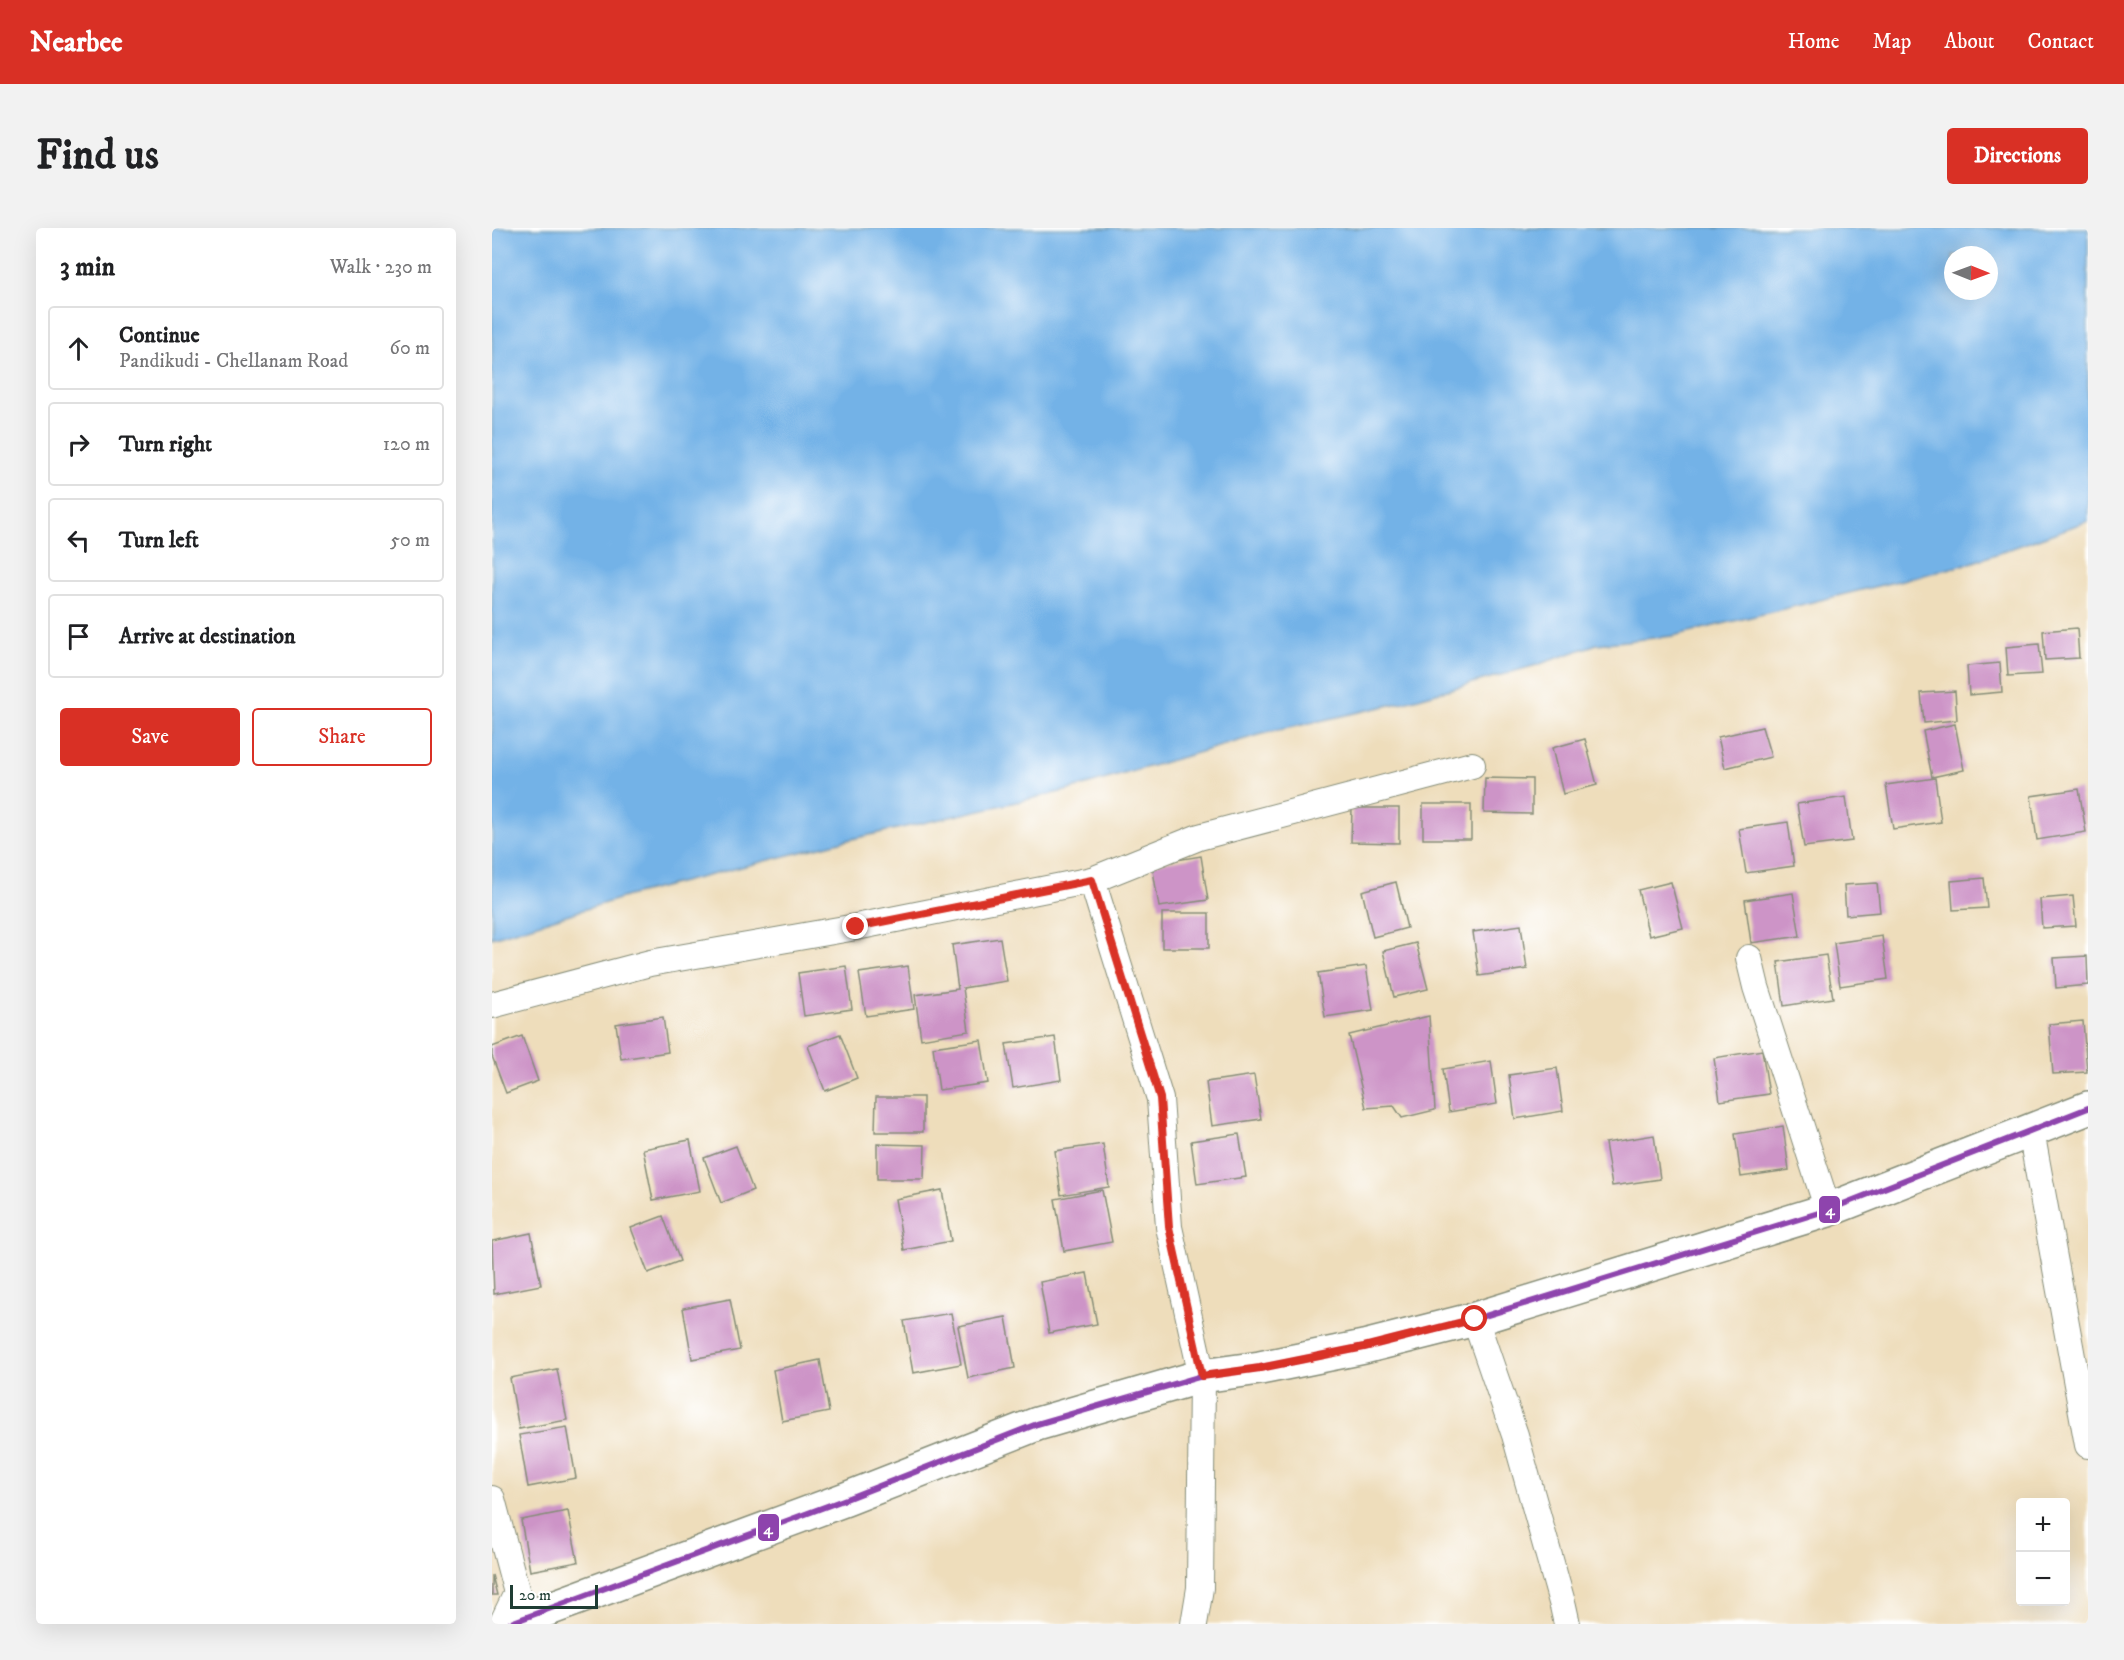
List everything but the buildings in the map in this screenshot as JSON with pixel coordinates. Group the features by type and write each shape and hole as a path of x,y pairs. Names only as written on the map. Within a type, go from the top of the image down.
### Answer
{"main road":[{"path":"508,1624 846,1499 1037,1424 1202,1376 1260,1368 1364,1347 1475,1319 1828,1210 2088,1108"}],"street":[{"path":"492,1005 650,963 856,927 1092,880 1199,837 1472,765"},
{"path":"1092,880 1160,1098 1169,1227 1202,1376 1200,1588 1194,1624"},
{"path":"1749,958 1756,987 1828,1210"},
{"path":"2031,1131 2088,1445"},
{"path":"1475,1319 1515,1435 1567,1624"},
{"path":"492,1499 517,1593 502,1624"}],"water":[{"path":"492,228 2088,228 2088,521 1968,564 1673,636 1597,644 1537,665 1404,702 1266,733 1065,791 852,839 628,896 492,938"}],"transit line":[{"name":"4","path":"508,1624 846,1499 1037,1424 1202,1376 1260,1368 1364,1347 1475,1319 1828,1210 2088,1108"}],"route":[{"path":"856,927 1092,880 1160,1098 1169,1227 1202,1376 1260,1368 1364,1347 1475,1319"}]}
